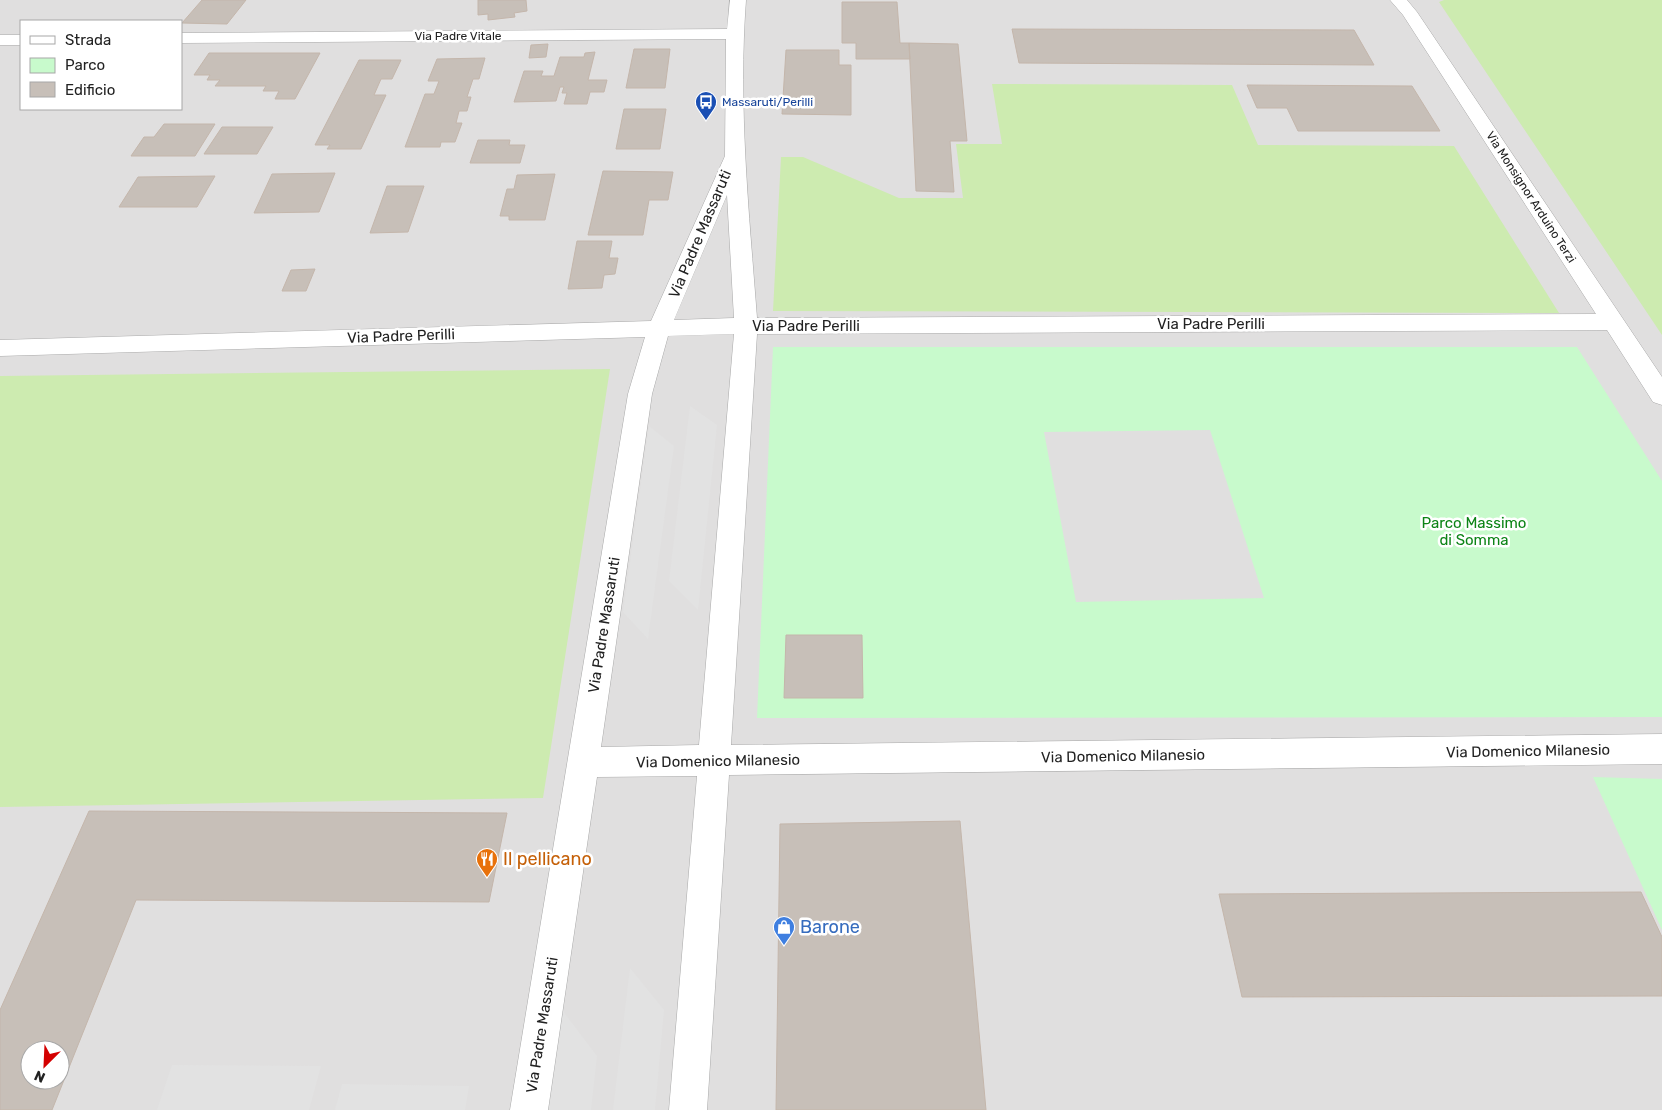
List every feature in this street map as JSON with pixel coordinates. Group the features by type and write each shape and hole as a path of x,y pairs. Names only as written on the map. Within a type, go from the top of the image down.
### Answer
{"street":[{"name":"Via Padre Massaruti","path":"688,1110 746,326 735,155 735,34 738,0"},
{"name":"Via Monsignor Arduino Terzi","path":"1398,0 1409,12 1662,396"},
{"name":"Via Padre Vitale","path":"182,38 735,34"},
{"path":"0,40 20,40"},
{"name":"Via Padre Massaruti","path":"529,1110 584,762 636,413 644,376 660,328 735,155"},
{"name":"Via Padre Perilli","path":"0,348 746,326 1613,322"},
{"name":"Via Domenico Milanesio","path":"584,762 1662,749"}],"shaded area":[{"path":"0,0 1662,0 1662,1110 0,1110"},
{"path":"690,406 717,425 698,610 669,581"},
{"path":"649,426 674,446 648,639 623,612"},
{"path":"630,968 664,1010 655,1110 613,1110"},
{"path":"562,1010 597,1056 591,1110 548,1110"},
{"path":"172,1065 321,1066 309,1110 157,1110"},
{"path":"342,1084 469,1086 465,1110 335,1110"}],"green space":[{"path":"1444,0 1662,0 1662,335 1439,2"},
{"path":"992,84 1232,85 1258,145 1454,146 1559,313 773,311 781,157 803,157 899,198 963,198 956,144 1002,144"},
{"name":"Parco Massimo di Somma","path":"773,347 1577,347 1662,481 1662,717 757,718","holes":["1210,430 1264,598 1076,602 1044,432","786,635 861,635 863,698 784,698"]},
{"path":"610,369 543,798 0,807 0,376"},
{"path":"1593,777 1662,779 1662,930"}],"building":[{"path":"202,0 246,0 227,24 182,23"},
{"path":"478,0 526,0 527,11 514,13 515,17 488,20 488,14 478,15"},
{"path":"842,2 897,2 900,43 909,43 910,59 856,59 856,43 842,43"},
{"path":"1012,29 1354,30 1374,65 1019,63"},
{"path":"909,43 958,44 967,141 950,141 954,192 916,191"},
{"path":"548,44 546,57 529,58 531,45"},
{"path":"634,49 670,49 665,88 626,88"},
{"path":"786,50 839,50 839,65 851,65 851,115 782,114"},
{"path":"595,52 588,80 607,80 604,92 590,92 587,104 564,104 567,93 562,93 564,87 560,87 556,101 514,102 524,71 543,71 541,76 554,76 560,57 584,57 585,53"},
{"path":"209,53 320,53 295,99 275,99 279,91 263,91 266,86 215,86 220,80 207,80 210,75 194,75"},
{"path":"485,58 479,79 473,79 467,97 471,97 467,111 459,111 456,123 462,123 455,142 441,142 440,147 405,147 425,94 434,94 439,81 428,81 437,59"},
{"path":"359,60 401,60 392,79 381,79 374,95 386,95 361,149 327,149 330,145 315,145"},
{"path":"1247,85 1412,86 1440,131 1298,131 1287,108 1257,108"},
{"path":"624,109 666,109 660,149 616,149"},
{"path":"164,124 215,124 195,156 131,156 144,137 154,137"},
{"path":"222,127 273,127 257,154 204,154"},
{"path":"478,140 510,140 509,145 525,145 520,163 470,163"},
{"path":"603,171 673,172 668,200 649,200 643,235 588,235"},
{"path":"335,173 319,212 254,213 272,174"},
{"path":"555,174 545,220 509,220 509,216 500,216 507,189 514,189 517,175"},
{"path":"215,176 197,207 119,207 138,177"},
{"path":"387,186 424,186 408,232 370,233"},
{"path":"577,241 612,241 609,258 618,258 615,274 604,275 602,288 568,289"},
{"path":"315,269 306,291 282,291 291,270"},
{"path":"786,635 862,635 863,698 784,698"},
{"path":"89,811 507,813 489,902 136,900 70,1065 70,1040 20,1040 20,1090 60,1090 52,1110 0,1110 0,1010"},
{"path":"960,821 986,1110 776,1110 780,824"},
{"path":"1641,892 1662,937 1662,996 1242,997 1219,894"}],"place":[{"name":"Massaruti/Perilli","path":"706,121"},
{"name":"Il pellicano","path":"487,878"},
{"name":"Barone","path":"784,946"}]}
